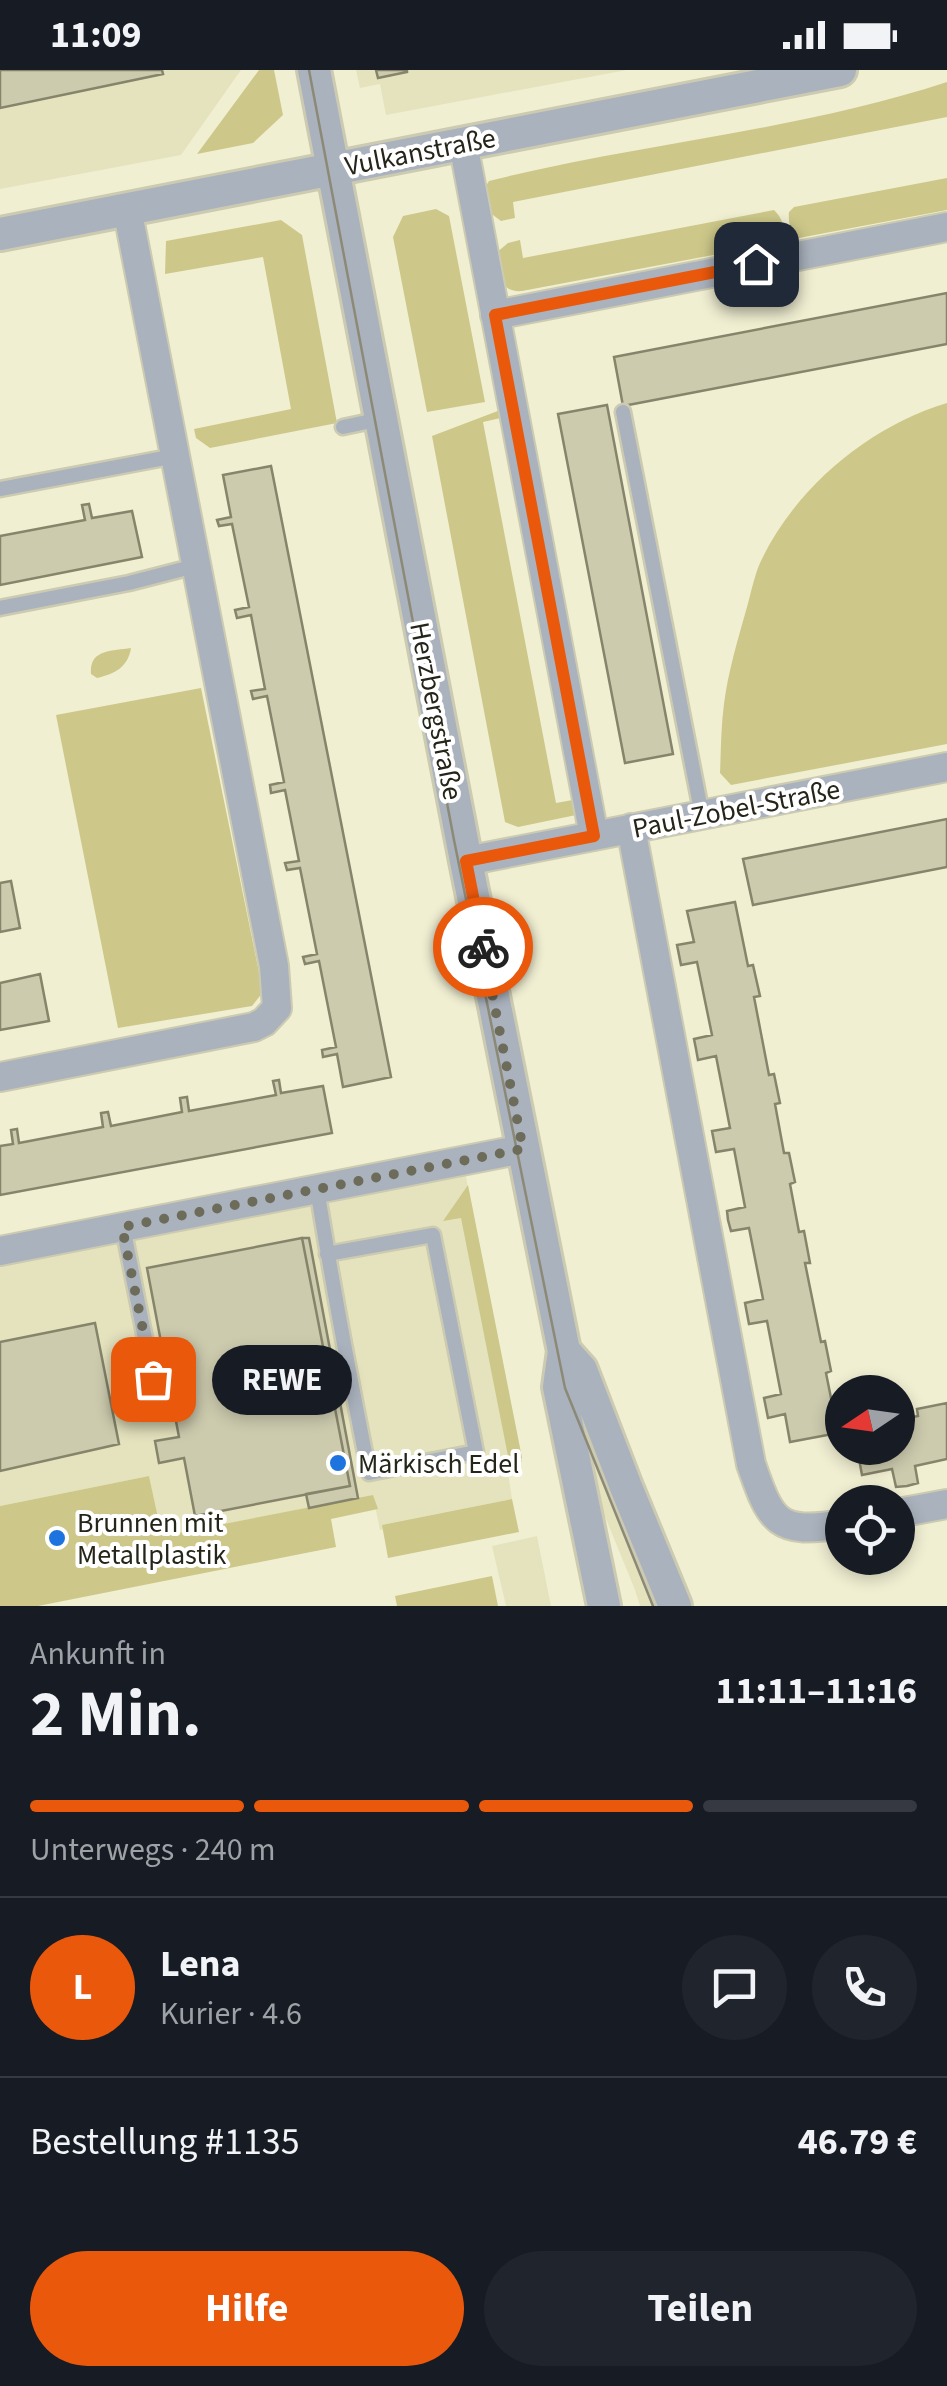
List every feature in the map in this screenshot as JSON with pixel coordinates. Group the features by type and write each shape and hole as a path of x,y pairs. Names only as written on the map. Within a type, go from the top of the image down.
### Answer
{"street":[{"name":"Herzbergstraße","path":"314,70 564,1352 559,1386 604,1606"},
{"name":"Vulkanstraße","path":"0,234 840,70"},
{"path":"463,142 594,836"},
{"path":"0,1077 254,1026 264,1022 277,1008 274,966 127,208"},
{"path":"495,315 947,227"},
{"name":"Paul-Zobel-Straße","path":"466,861 947,767"},
{"path":"631,828 750,1464 763,1500 775,1518 795,1528 825,1525"},
{"path":"0,1251 523,1149"},
{"name":"Herzbergstraße","path":"564,1352 581,1370 675,1606"},
{"path":"915,1511 947,1504"}],"lane":[{"path":"623,412 702,815"},
{"path":"343,427 381,419"},
{"path":"0,489 175,456"},
{"path":"0,608 196,566"},
{"path":"317,1188 327,1254 369,1472 476,1452 433,1234 327,1254"},
{"path":"122,1227 153,1379"}],"shaded area":[{"path":"0,70 241,70 181,155 0,189"},
{"path":"259,70 274,70 283,115 253,143 197,154"},
{"path":"356,70 627,70 386,115 380,84 360,88"},
{"path":"947,82 947,117 513,202 515,218 501,221 485,209 484,189 489,181 834,113"},
{"path":"947,178 947,210 799,238 790,227 789,212 794,207"},
{"path":"436,209 449,216 485,402 427,412 393,237 403,216"},
{"path":"774,210 783,226 783,236 777,243 522,291 504,285 499,273 496,253 508,243 520,240 523,258"},
{"path":"281,220 302,235 337,423 210,448 196,438 194,429 291,409 263,257 165,274 166,241"},
{"path":"947,403 947,744 731,785 720,773 726,692 756,574 775,536 793,510 837,464 890,427"},
{"path":"503,409 505,417 483,422 556,803 578,799 581,814 518,827 505,822 432,436"},
{"path":"131,648 124,665 115,672 97,678 91,674 98,656"},
{"path":"201,688 263,992 252,1006 118,1028 56,715"},
{"path":"465,1172 522,1458 522,1462 507,1466 512,1499 380,1530 373,1496 162,1536 149,1476 0,1506 0,1263"},
{"path":"468,1185 522,1458 509,1461 461,1218 443,1221"},
{"path":"579,1385 664,1606 640,1606 586,1470"},
{"path":"149,1476 162,1536 373,1495 378,1509 331,1519 336,1547 38,1606 0,1606 0,1506"},
{"path":"512,1499 519,1532 388,1558 382,1525"},
{"path":"537,1536 551,1606 506,1606 492,1546"},
{"path":"492,1576 498,1606 397,1606 395,1596"}],"building":[{"path":"0,70 162,70 163,74 0,108"},
{"path":"376,70 407,70 407,72 378,78"},
{"path":"947,293 947,344 623,406 614,357"},
{"path":"607,405 673,754 625,763 558,414"},
{"path":"271,466 391,1077 343,1087 337,1054 323,1057 322,1050 336,1047 319,961 305,964 303,957 317,954 300,868 287,870 285,863 299,861 285,790 271,793 270,785 284,782 267,696 253,699 251,691 265,689 251,615 237,618 235,610 249,607 232,524 219,526 217,520 231,517 223,475"},
{"path":"89,504 92,518 132,511 142,557 0,585 0,536 85,520 82,505"},
{"path":"947,819 947,867 753,905 743,859"},
{"path":"11,881 20,928 0,932 0,883"},
{"path":"735,902 748,966 753,965 760,996 754,997 769,1075 774,1074 780,1103 775,1104 784,1153 789,1153 795,1182 790,1184 799,1232 804,1231 810,1263 805,1263 831,1371 825,1375 825,1435 790,1442 785,1414 768,1418 764,1398 781,1394 767,1321 749,1324 745,1303 763,1299 749,1228 731,1231 728,1220 727,1211 745,1207 734,1149 716,1152 712,1131 730,1128 716,1056 698,1060 694,1039 712,1035 697,962 681,965 677,945 694,942 687,911"},
{"path":"40,974 49,1021 0,1030 0,983"},
{"path":"279,1080 281,1093 323,1086 332,1133 0,1195 0,1146 13,1144 11,1130 17,1129 19,1143 103,1127 101,1113 108,1112 111,1126 182,1112 180,1098 187,1097 189,1111 276,1095 273,1081"},
{"path":"302,1238 350,1486 195,1516 184,1458 159,1463 155,1441 179,1437 147,1268"},
{"path":"302,1238 309,1238 358,1498 309,1508 306,1494 350,1486"},
{"path":"95,1323 119,1444 0,1471 0,1342"},
{"path":"947,1403 947,1459 915,1466 918,1483 911,1485 896,1485 892,1469 862,1475 860,1465 915,1465 917,1409"}],"tram line":[{"path":"309,70 454,840 565,1388 653,1606"}],"way so far":[{"path":"153,1379 122,1227 523,1149 483,947"}],"place":[{"name":"REWE","path":"153,1379"},
{"name":"Märkisch Edel","path":"338,1463"},
{"name":"Brunnen mit Metallplastik","path":"57,1538"}],"route":[{"path":"483,947 466,861 594,836 495,315 756,264"}]}
